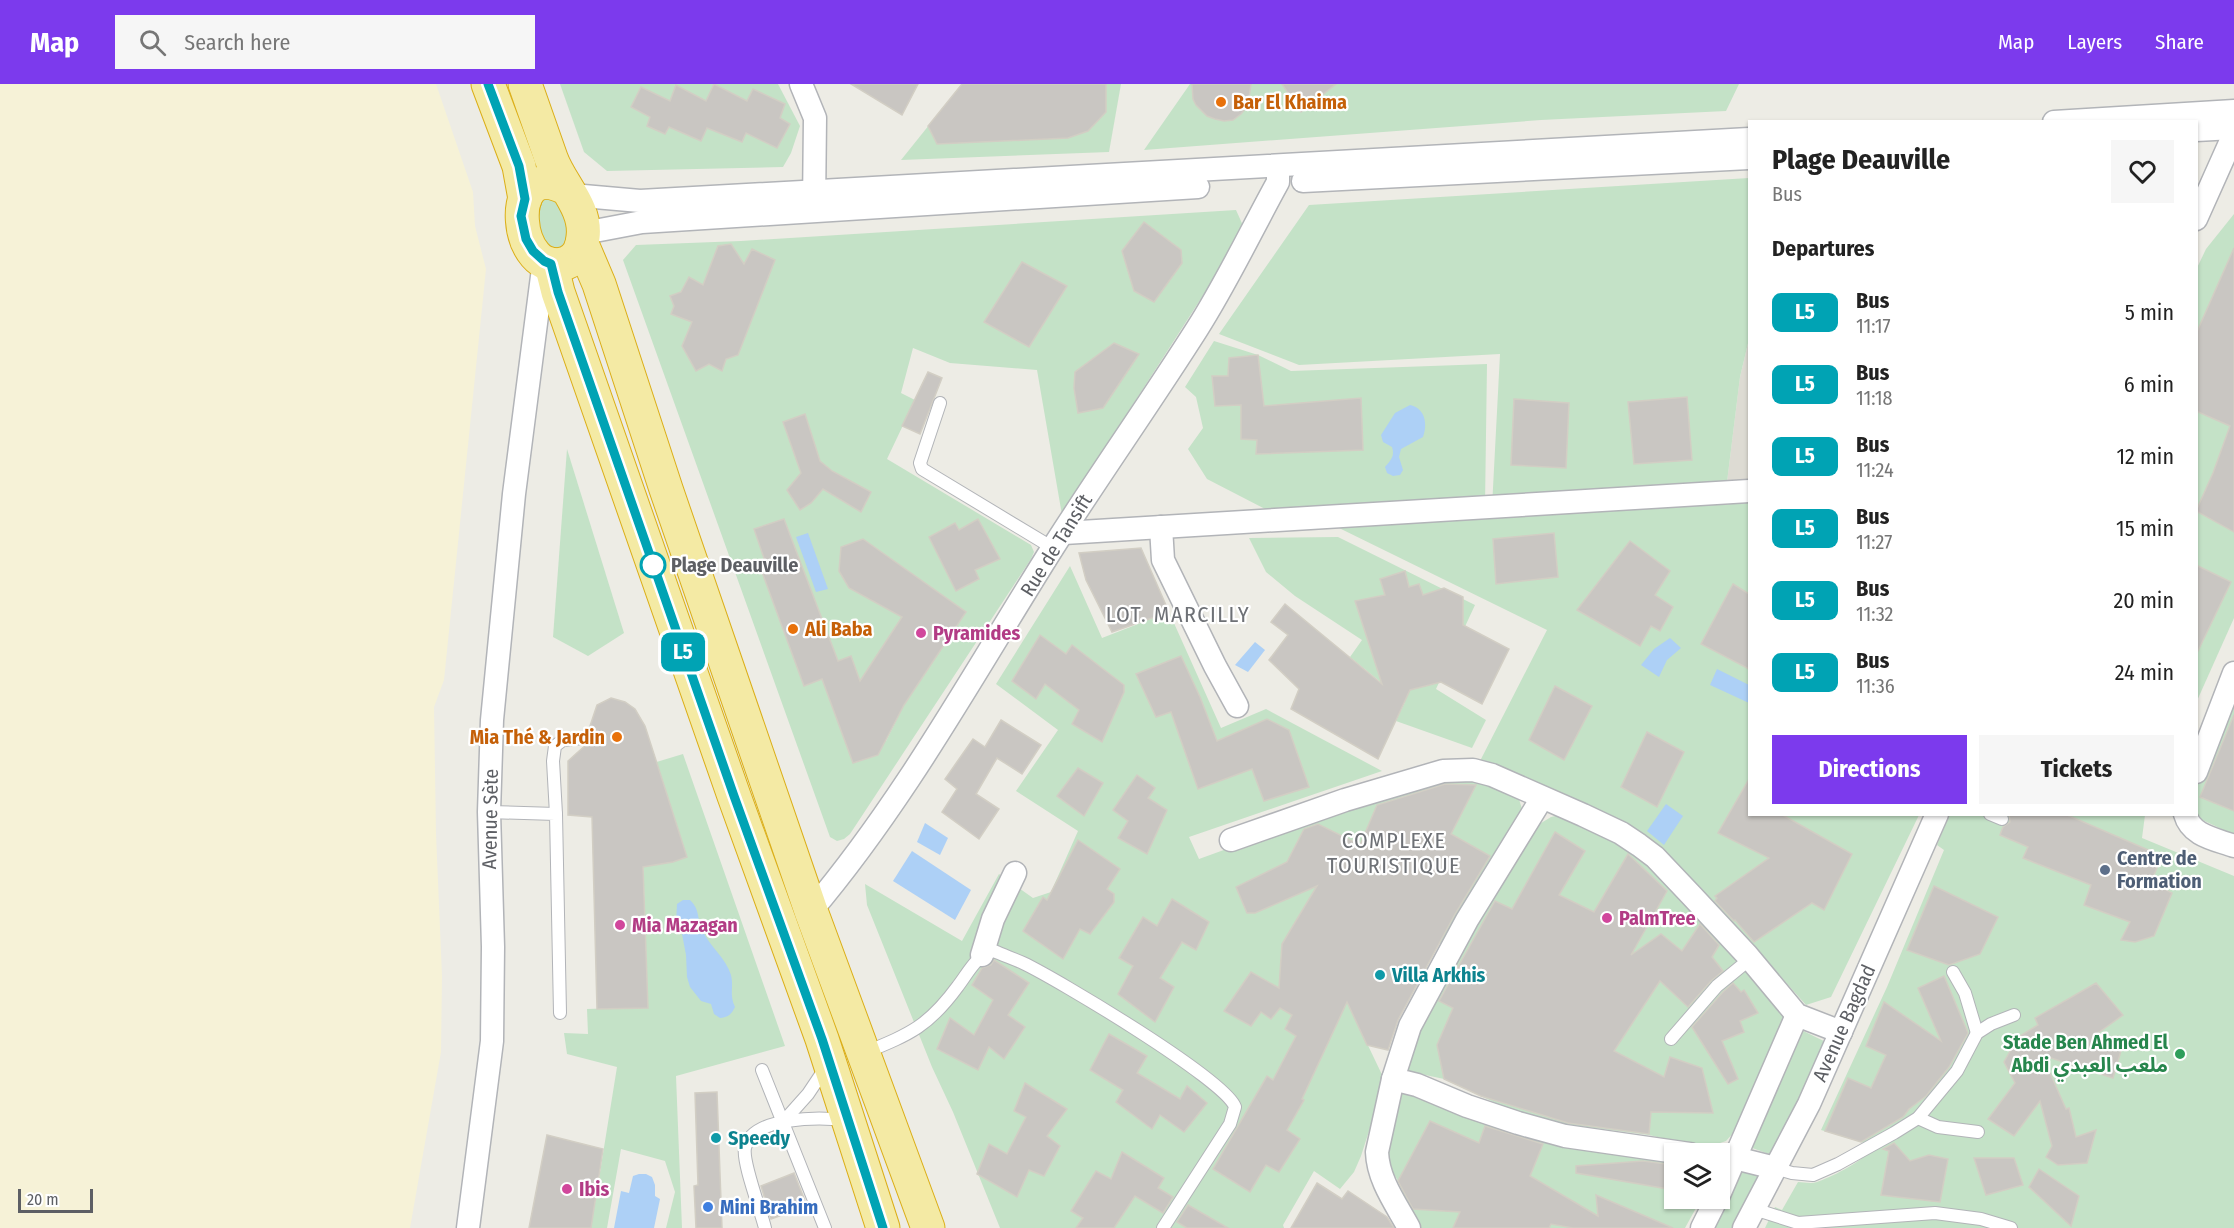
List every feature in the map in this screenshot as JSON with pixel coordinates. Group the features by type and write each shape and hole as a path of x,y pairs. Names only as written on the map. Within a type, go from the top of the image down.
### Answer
{"highway":[{"path":"488,84 519,166 525,199"},
{"path":"525,84 551,159 581,219 583,238 666,489 811,911 928,1228"},
{"path":"568,192 551,182 540,182 530,190 521,216 524,233 533,251 548,263 674,627 829,1062 883,1228"},
{"path":"548,263 564,264 571,261 583,238"}],"street":[{"path":"801,84 815,118 814,201"},
{"path":"2087,120 2234,111"},
{"path":"2198,130 2234,128"},
{"path":"2198,215 2234,134"},
{"path":"568,192 640,201 814,201 1278,174 1748,139"},
{"path":"1278,174 1748,158"},
{"name":"Rue de Tansift","path":"811,911 854,858 927,751 971,684 1058,540 1198,327 1278,174"},
{"path":"583,238 642,222 814,201"},
{"name":"Avenue Sète","path":"468,1228 492,1041 493,947 489,812 492,720 514,494 539,303 548,263"},
{"path":"1058,540 1161,527 1748,492"},
{"path":"1161,527 1163,560 1237,706"},
{"path":"2198,767 2234,673"},
{"path":"1231,840 1335,803 1443,771 1473,770 1492,775 1621,833 1640,845 1662,865 1750,959 1797,1015 1840,1032"},
{"path":"1409,1228 1377,1164 1377,1152 1393,1079 1410,1026 1467,920 1542,798"},
{"name":"Avenue Bagdad","path":"1749,1219 1809,1104 1935,816"},
{"path":"2186,816 2191,827 2199,833 2234,846"},
{"path":"982,955 993,919 1015,873"},
{"path":"1730,1152 1797,1015"},
{"path":"1393,1079 1417,1085 1467,1106 1518,1123 1566,1136 1664,1150"},
{"path":"1730,1159 1775,1168"},
{"path":"1702,1228 1712,1209"}],"lane":[{"path":"940,402 920,464 922,469 1058,540"},
{"path":"560,1013 555,746 563,740 582,738"},
{"path":"489,812 556,814"},
{"path":"864,1053 907,1035 930,1019 945,1004 982,955 994,951 1024,963 1110,1013 1211,1082 1233,1102 1235,1113 1230,1124 1163,1228"},
{"path":"1671,1039 1717,986 1750,959"},
{"path":"1953,972 1965,993 1977,1034"},
{"path":"1775,1168 1792,1173 1813,1175 1838,1164 1918,1118 1957,1071 1977,1034 1991,1024 2014,1015"},
{"path":"783,1122 808,1094 829,1062"},
{"path":"762,1070 825,1228"},
{"path":"765,1228 746,1162 745,1148 752,1135 783,1122 815,1118 848,1120"},
{"path":"1918,1118 1938,1127 1978,1132"},
{"path":"1749,1219 1798,1223 1935,1213 1981,1219 2011,1228"}],"shaded area":[{"path":"1748,343 1748,482 1727,482 1740,377"}],"green space":[{"path":"560,84 778,84 800,126 791,153 783,167 607,171 584,152"},
{"path":"962,84 1121,84 1109,152 901,160"},
{"path":"1190,84 1739,84 1726,111 1541,120 1144,150"},
{"path":"1748,178 1748,343 1740,377 1727,482 1492,507 1500,354 1299,365 1219,334 1309,205"},
{"path":"556,192 575,240 550,255 532,207"},
{"path":"1236,210 1245,230 1062,515 1037,370 950,363 913,348 901,393 915,400 887,459 1031,545 1034,552 850,834 837,841 830,837 623,260 636,245 741,241","holes":["822,679 866,702 904,705 886,741 875,743 878,755 854,763"]},
{"path":"2234,214 2234,618 2198,699 2198,266 2206,249"},
{"path":"1214,341 1258,355 1291,371 1487,364 1485,505 1269,511 1207,479 1188,449 1203,428 1196,397 1185,387"},
{"path":"567,449 624,633 588,656 553,637"},
{"path":"1748,503 1748,816 1919,816 1831,997 1806,1005 1701,888 1635,829 1480,761 1547,630 1337,527"},
{"path":"1338,537 1475,605 1436,689 1486,720 1472,748 1396,721 1405,702 1350,657 1362,640 1295,596 1266,572 1249,538"},
{"path":"1070,566 1102,638 1169,612 1221,728 1266,709 1382,771 1189,837 1199,859 1309,819 1389,795 1465,777 1517,793 1523,812 1442,944 1328,882 1315,890 1282,944 1331,968 1385,1081 1354,1172 1340,1189 1314,1171 1283,1225 1284,1228 1000,1228 867,905 865,884 962,941 999,874 1033,898 1051,892 1078,831 1016,791 1058,730 996,684"},
{"path":"2234,698 2234,835 2194,816 2198,816 2198,781"},
{"path":"683,754 785,1046 676,1076 682,1228 666,1228 675,1192 665,1161 621,1149 607,1228 591,1228 617,1067 567,1054 564,1033 588,1034 587,1009 648,1007 640,767"},
{"path":"1560,815 1634,851 1788,1014 1735,1131 1726,1141 1683,1143 1649,1135 1556,1123 1515,1112 1444,1079 1407,1071 1404,1058 1528,831 1551,817"},
{"path":"1949,816 2145,816 2142,838 2234,876 2234,1228 1765,1228 1775,1207 1782,1210 1798,1182 1812,1183 1822,1180 1852,1165 1868,1152 1864,1143 1821,1130 1887,987 1944,850 1937,845"},
{"path":"1795,1027 1830,1044 1777,1157 1744,1145"},
{"path":"1406,1092 1664,1157 1664,1209 1695,1209 1685,1228 1418,1228 1398,1181 1388,1164 1386,1142 1398,1094"},
{"path":"1744,1169 1764,1175 1737,1228 1714,1228 1724,1209 1730,1209 1730,1197"}],"sand":[{"path":"0,84 436,84 473,192 475,226 486,269 444,680 434,707 442,976 441,1052 410,1228 0,1228"}],"water":[{"path":"1410,405 1419,409 1424,417 1423,437 1401,449 1399,457 1403,470 1400,475 1393,476 1387,473 1385,467 1391,460 1393,450 1383,442 1381,435 1395,413"},
{"path":"808,533 828,589 816,592 796,537"},
{"path":"1670,638 1681,648 1667,660 1659,677 1641,665 1654,649"},
{"path":"1255,642 1265,650 1248,672 1235,665"},
{"path":"1717,669 1748,684 1748,703 1710,685"},
{"path":"1666,804 1683,816 1664,845 1647,831"},
{"path":"925,823 948,838 940,855 917,842"},
{"path":"912,851 971,890 955,920 893,881"},
{"path":"683,900 690,900 693,903 702,930 729,969 735,1007 731,1014 725,1017 720,1018 714,1014 711,1004 701,1001 690,987 682,934 676,923 677,904"},
{"path":"639,1174 652,1177 655,1196 660,1199 654,1228 614,1228 621,1191 629,1193 633,1176"}],"building":[{"path":"714,84 747,101 753,89 785,104 780,118 790,124 777,148 746,133 742,142 707,128 701,141 669,127 665,134 647,126 650,117 631,107 641,87 670,101 676,85 706,101"},
{"path":"851,84 918,84 902,115"},
{"path":"962,84 1106,84 1106,112 1088,131 1068,138 937,144 928,126"},
{"name":"Bar El Khaima","path":"1192,84 1251,84 1248,105 1233,120 1224,121 1207,116 1193,99"},
{"path":"1282,84 1336,84 1301,112"},
{"path":"1144,222 1181,250 1182,263 1154,302 1134,291 1122,251"},
{"path":"731,244 744,264 752,249 775,260 738,355 726,359 722,371 709,364 696,371 682,346 692,322 671,314 674,306 670,296 681,292 689,277 703,285 718,246"},
{"path":"2234,248 2234,532 2198,512 2198,507 2230,426 2198,412 2198,329"},
{"path":"1022,262 1067,286 1029,347 984,322"},
{"path":"1114,343 1139,354 1103,408 1078,413 1074,388 1075,372"},
{"path":"1258,355 1264,406 1361,398 1363,450 1256,454 1257,440 1241,439 1241,405 1215,406 1212,376 1228,376 1229,358"},
{"path":"928,372 942,378 920,434 902,426"},
{"path":"1687,397 1692,460 1634,464 1628,402"},
{"path":"1514,399 1569,403 1566,468 1511,465"},
{"path":"805,414 820,461 832,471 871,492 861,512 823,489 811,503 800,510 787,490 801,473 783,422"},
{"path":"784,519 838,661 851,656 860,681 902,617 849,588 839,571 841,547 863,539 966,612 904,705 878,755 853,763 822,679 804,686 762,572 768,570 754,529"},
{"path":"978,519 1000,559 975,570 979,579 956,591 929,537 955,523 959,530"},
{"path":"1554,533 1558,577 1496,584 1493,539"},
{"path":"1630,541 1670,571 1655,595 1673,607 1660,631 1651,626 1640,646 1577,610"},
{"path":"1141,548 1169,612 1112,632 1086,580 1079,553"},
{"path":"2198,566 2231,582 2198,651"},
{"path":"1405,571 1409,587 1419,584 1423,595 1444,588 1463,597 1463,625 1509,649 1482,704 1441,682 1410,690 1378,759 1291,709 1299,689 1269,660 1288,635 1271,622 1285,604 1382,684 1355,601 1385,595 1380,579"},
{"path":"1733,584 1748,593 1748,668 1701,644"},
{"path":"1040,635 1066,654 1072,645 1124,685 1124,692 1102,742 1072,724 1079,710 1045,684 1036,699 1012,681"},
{"path":"1181,656 1217,741 1267,719 1289,730 1309,787 1264,801 1252,769 1198,789 1171,712 1156,717 1136,674"},
{"path":"1555,686 1592,706 1564,760 1529,740"},
{"name":"Mia Mazagan","path":"611,698 625,702 635,709 645,726 687,857 643,867 648,1008 597,1009 592,817 568,815 568,761 589,742 588,732 597,705"},
{"path":"2234,715 2234,811 2200,797"},
{"path":"1001,720 1041,745 1022,774 997,758 976,794 999,809 979,839 942,812 957,789 945,779 973,739 985,747"},
{"path":"1647,732 1684,752 1657,807 1621,787"},
{"path":"1078,768 1103,783 1084,816 1057,796"},
{"path":"1137,775 1155,788 1148,798 1167,810 1147,854 1118,838 1128,821 1113,810"},
{"path":"1748,781 1748,816 1785,816 1852,854 1824,910 1812,903 1754,942 1715,901 1717,898 1715,896 1769,858 1718,833"},
{"path":"1445,784 1476,785 1451,834 1490,856 1455,914 1398,1020 1388,1050 1367,1045 1347,1002 1302,1099 1304,1100 1287,1130 1300,1139 1279,1172 1266,1165 1250,1192 1213,1169 1267,1076 1273,1080 1296,1036 1285,1029 1292,1015 1280,1008 1271,1019 1261,1012 1251,1026 1224,1011 1251,972 1279,988 1282,944 1317,886 1255,913 1247,913 1236,887 1287,862 1304,829 1318,824 1360,845 1377,805"},
{"name":"Centre de Formation","path":"2009,816 2070,816 2162,856 2151,882 2172,893 2154,936 2135,942 2121,940 2130,922 2084,905 2091,885 2023,858 2028,847 2000,835 2003,827 2010,822"},
{"path":"1555,832 1585,851 1559,895 1594,912 1628,854 1667,891 1631,955 1661,934 1682,951 1700,924 1719,945 1712,957 1723,971 1688,1007 1660,981 1614,1051 1664,1077 1670,1057 1702,1068 1713,1113 1651,1112 1649,1134 1568,1123 1481,1096 1444,1079 1437,1045 1453,1008 1439,1001 1495,901 1512,909"},
{"path":"1078,840 1120,869 1107,889 1114,894 1114,902 1090,934 1080,929 1063,959 1023,931 1043,897 1047,900"},
{"path":"1934,886 1998,917 1980,954 1949,965 1907,950"},
{"path":"1172,899 1209,922 1196,950 1182,942 1160,978 1174,987 1155,1022 1118,994 1133,966 1119,958 1143,917 1157,926"},
{"path":"994,960 1029,983 1008,1015 1025,1027 1004,1059 989,1047 978,1070 937,1049 950,1018 974,1035 993,1000 972,985 982,968 991,965"},
{"path":"1944,976 1968,1033 1949,1067 1926,1096 1909,1109 1903,1117 1861,1142 1825,1131 1848,1078 1871,1088 1886,1055 1866,1046 1884,1002 1941,1041 1918,988"},
{"path":"1733,983 1741,992 1744,990 1758,1013 1740,1021 1744,1032 1722,1041 1738,1079 1728,1084 1692,1027"},
{"path":"2096,983 2123,1015 2094,1036 2123,1044 2113,1078 2042,1055 2066,1109 2069,1108 2076,1137 2096,1130 2087,1163 2058,1165 2046,1157 2052,1146 2040,1101 2014,1136 1988,1119 2015,1083 2004,1062 2013,1046 2007,1044 2038,1025 2035,1018"},
{"path":"1109,1034 1147,1056 1137,1073 1180,1099 1187,1086 1207,1103 1184,1132 1160,1115 1152,1129 1116,1102 1123,1090 1090,1070"},
{"path":"1025,1083 1067,1109 1047,1136 1060,1146 1044,1176 1029,1170 1017,1197 977,1174 989,1144 1007,1154 1026,1117 1014,1111"},
{"path":"717,1092 722,1228 696,1228 694,1186 698,1185 695,1093"},
{"path":"1430,1121 1479,1143 1485,1126 1543,1144 1530,1176 1598,1216 1596,1195 1673,1228 1573,1228 1551,1224 1549,1228 1453,1228 1460,1212 1413,1209 1398,1181"},
{"name":"Ibis","path":"547,1135 603,1149 591,1228 529,1228"},
{"path":"1894,1143 1910,1161 1929,1155 1948,1159 1940,1202 1881,1195 1889,1151 1883,1149"},
{"path":"1122,1152 1164,1178 1158,1188 1173,1197 1163,1213 1135,1196 1114,1228 1076,1228 1083,1218 1071,1211 1096,1171 1111,1179"},
{"path":"1974,1158 2014,1158 2023,1185 1986,1195"},
{"path":"1643,1161 1664,1164 1664,1188 1576,1173 1576,1166"},
{"path":"2039,1169 2079,1196 2071,1226 2029,1187"},
{"path":"794,1173 807,1206 771,1219 761,1186"},
{"path":"1317,1183 1342,1199 1348,1191 1387,1217 1394,1228 1291,1228"},
{"path":"1188,1205 1228,1228 1187,1228 1177,1222"}],"bus line":[{"name":"L5","path":"488,84 519,166 525,199 522,206 522,227 526,239 533,251 551,264 558,292 674,627 822,1039 883,1228"}],"place":[{"name":"Bar El Khaima","path":"1221,102"},
{"name":"Plage Deauville","path":"653,565"},
{"name":"Ali Baba","path":"793,629"},
{"name":"Pyramides","path":"921,633"},
{"name":"Mia Thé & Jardin","path":"617,737"},
{"name":"Centre de Formation","path":"2105,870"},
{"name":"PalmTree","path":"1607,918"},
{"name":"Mia Mazagan","path":"620,925"},
{"name":"Villa Arkhis","path":"1380,975"},
{"name":"Stade Ben Ahmed El Abdi ملعب العبدي","path":"2180,1054"},
{"name":"Speedy","path":"716,1138"},
{"name":"Ibis","path":"567,1189"},
{"name":"Mini Brahim","path":"708,1207"}],"district":[{"name":"LOT. MARCILLY","path":"1178,614"},
{"name":"COMPLEXE TOURISTIQUE","path":"1394,852"}]}
